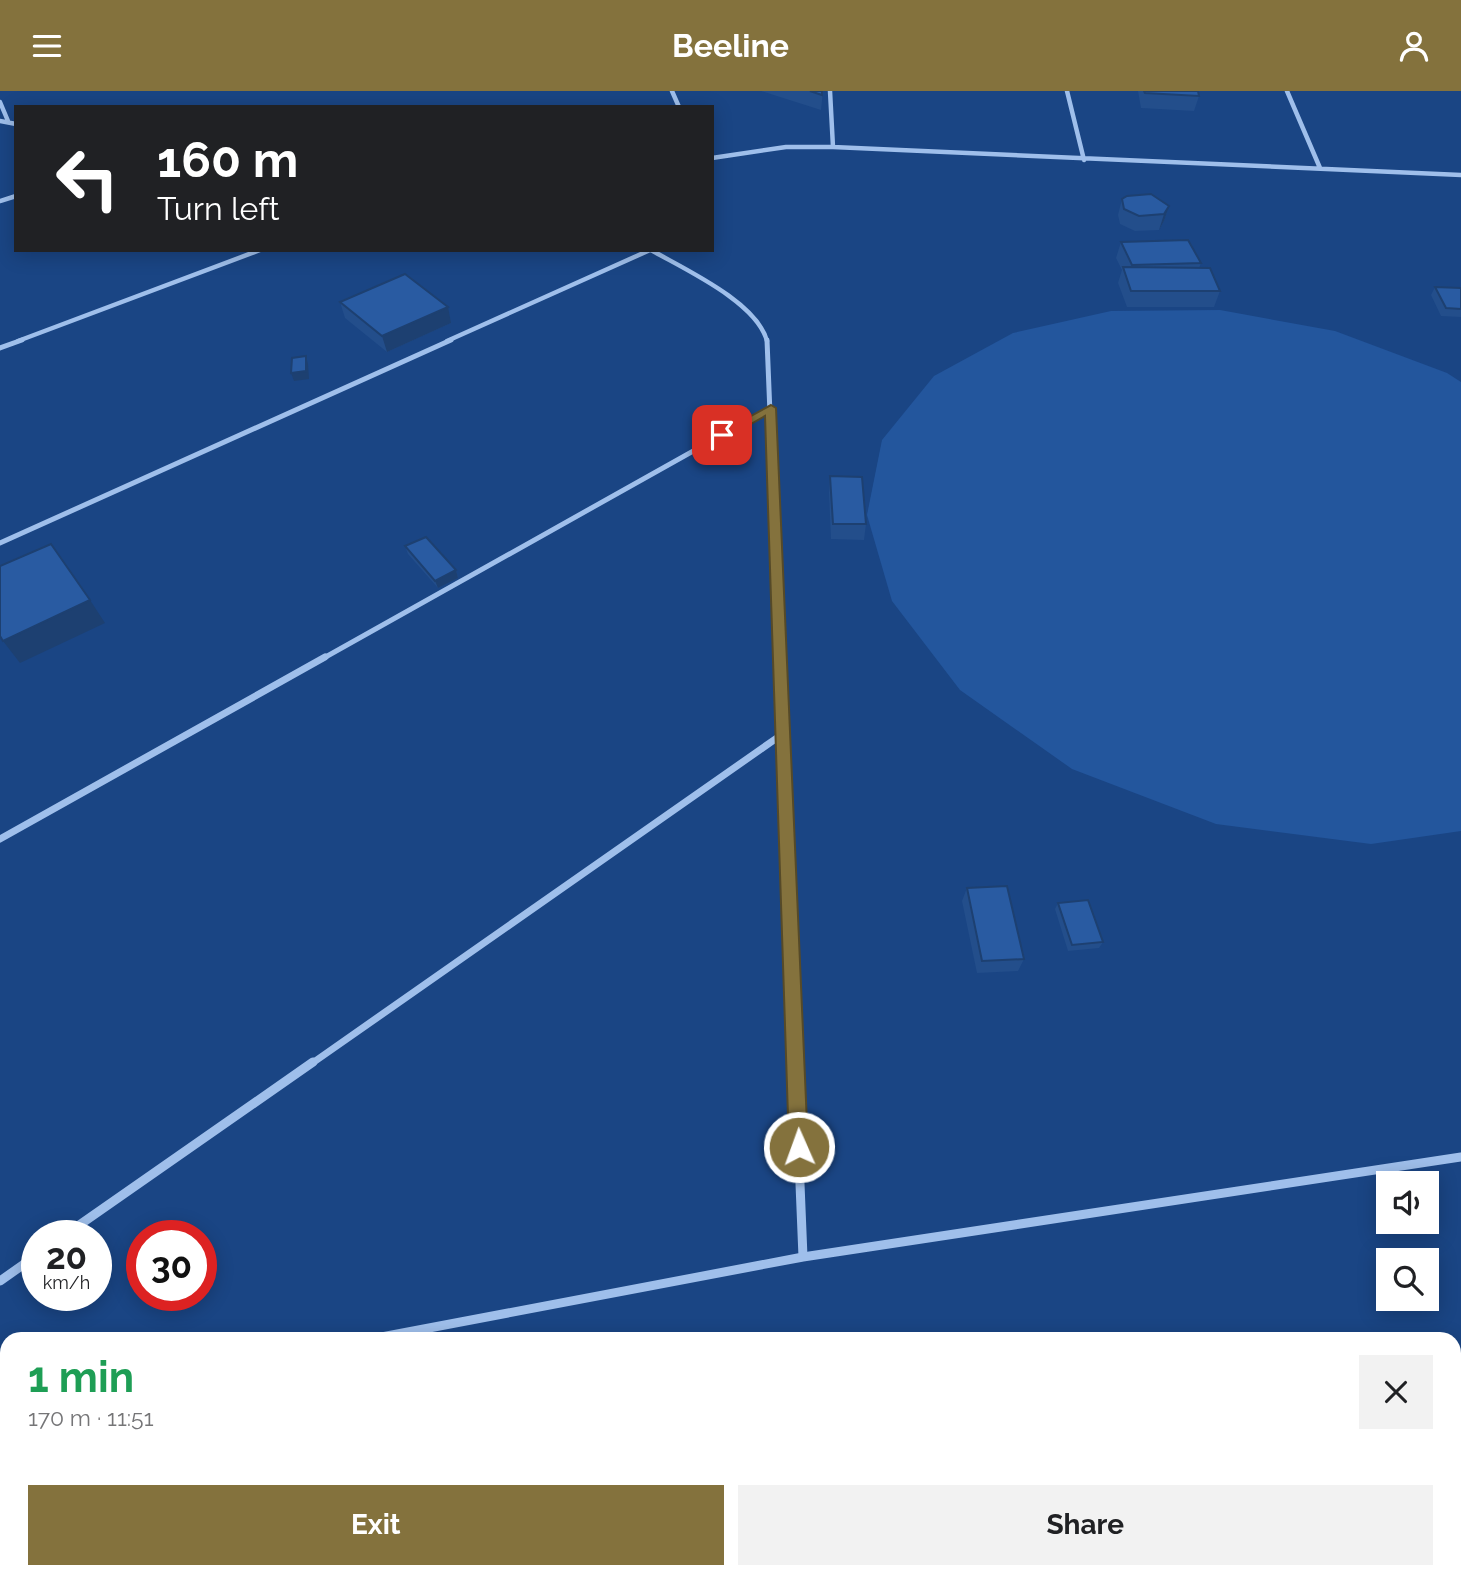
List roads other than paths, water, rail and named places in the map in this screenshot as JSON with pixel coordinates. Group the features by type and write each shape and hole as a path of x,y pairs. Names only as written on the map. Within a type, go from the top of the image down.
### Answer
{"street":[{"path":"830,91 833,147"},
{"path":"1067,91 1084,160"},
{"path":"1286,91 1320,168"},
{"path":"0,101 8,121"},
{"path":"0,121 14,123"},
{"path":"714,158 786,147 833,147 1461,175"},
{"path":"0,348 255,252"},
{"path":"0,543 647,252"},
{"path":"654,252 760,322 767,338 803,1257"},
{"path":"0,838 771,408"},
{"path":"86,1220 784,733"},
{"path":"408,1332 803,1257 1461,1157"},
{"path":"0,1281 21,1266"}]}
